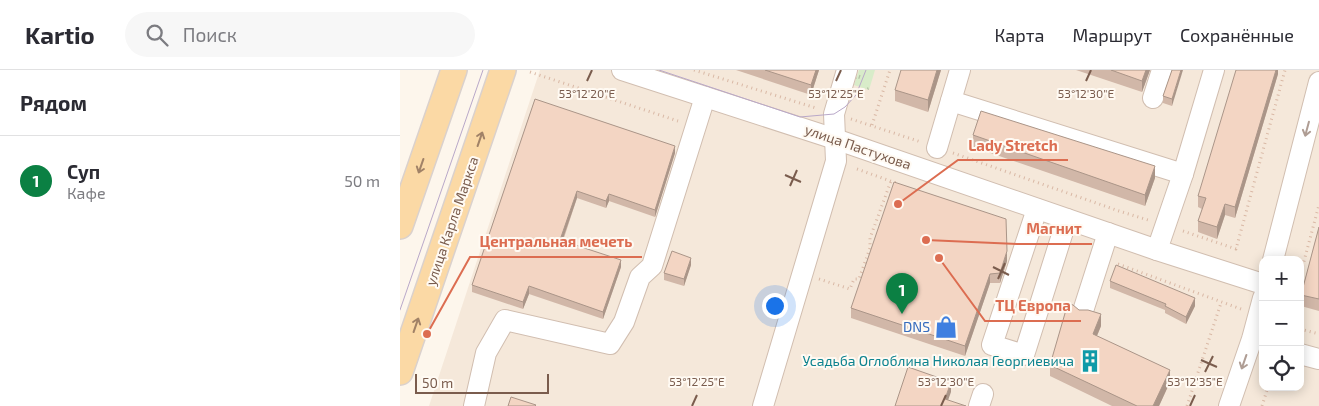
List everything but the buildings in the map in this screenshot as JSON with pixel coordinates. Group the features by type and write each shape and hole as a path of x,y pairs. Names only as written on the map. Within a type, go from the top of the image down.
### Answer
{"main road":[{"path":"400,226 454,70"},
{"name":"улица Карла Маркса","path":"400,372 503,70"}],"street":[{"name":"улица Пастухова","path":"622,70 835,139 1157,250 1259,283"},
{"path":"763,406 836,161 834,114 847,70"},
{"path":"937,148 960,70"},
{"path":"1153,98 1162,70"},
{"path":"1157,250 1183,174 1214,70"},
{"path":"1274,256 1319,86"},
{"path":"474,406 486,353 505,320 610,344 624,322 640,277 652,266 705,97"},
{"path":"951,100 1183,174"},
{"path":"1038,208 992,345 1024,355 1067,218"},
{"path":"1083,311 1108,233"},
{"path":"1228,406 1257,341 1259,324"},
{"path":"1304,355 1319,359"}],"path":[{"path":"694,70 834,114"},
{"path":"890,70 872,125 1119,211 1236,249 1285,70"},
{"path":"530,72 681,122 699,116"},
{"path":"836,161 900,184"},
{"path":"813,278 850,289 854,279 859,279 870,248 870,238 891,181"},
{"path":"1304,261 1319,205"},
{"path":"1100,258 1221,302 1259,307"},
{"path":"1187,406 1221,302"},
{"path":"1304,330 1319,334"},
{"path":"1262,406 1267,391"}],"shaded area":[{"path":"540,70 1319,70 1319,406 429,406"}],"green space":[{"path":"859,70 875,70 869,90 854,85"}],"tram line":[{"path":"400,310 483,70"},
{"path":"659,70 800,117 834,114 845,107 856,95 866,70"}],"place":[{"name":"Lady Stretch","path":"898,204"},
{"name":"Магнит","path":"926,240"},
{"name":"ТЦ Европа","path":"939,258"},
{"name":"Суп","path":"902,314"},
{"name":"DNS","path":"946,327"},
{"name":"Центральная мечеть","path":"427,334"},
{"name":"Усадьба Оглоблина Николая Георгиевича","path":"1090,361"}]}
